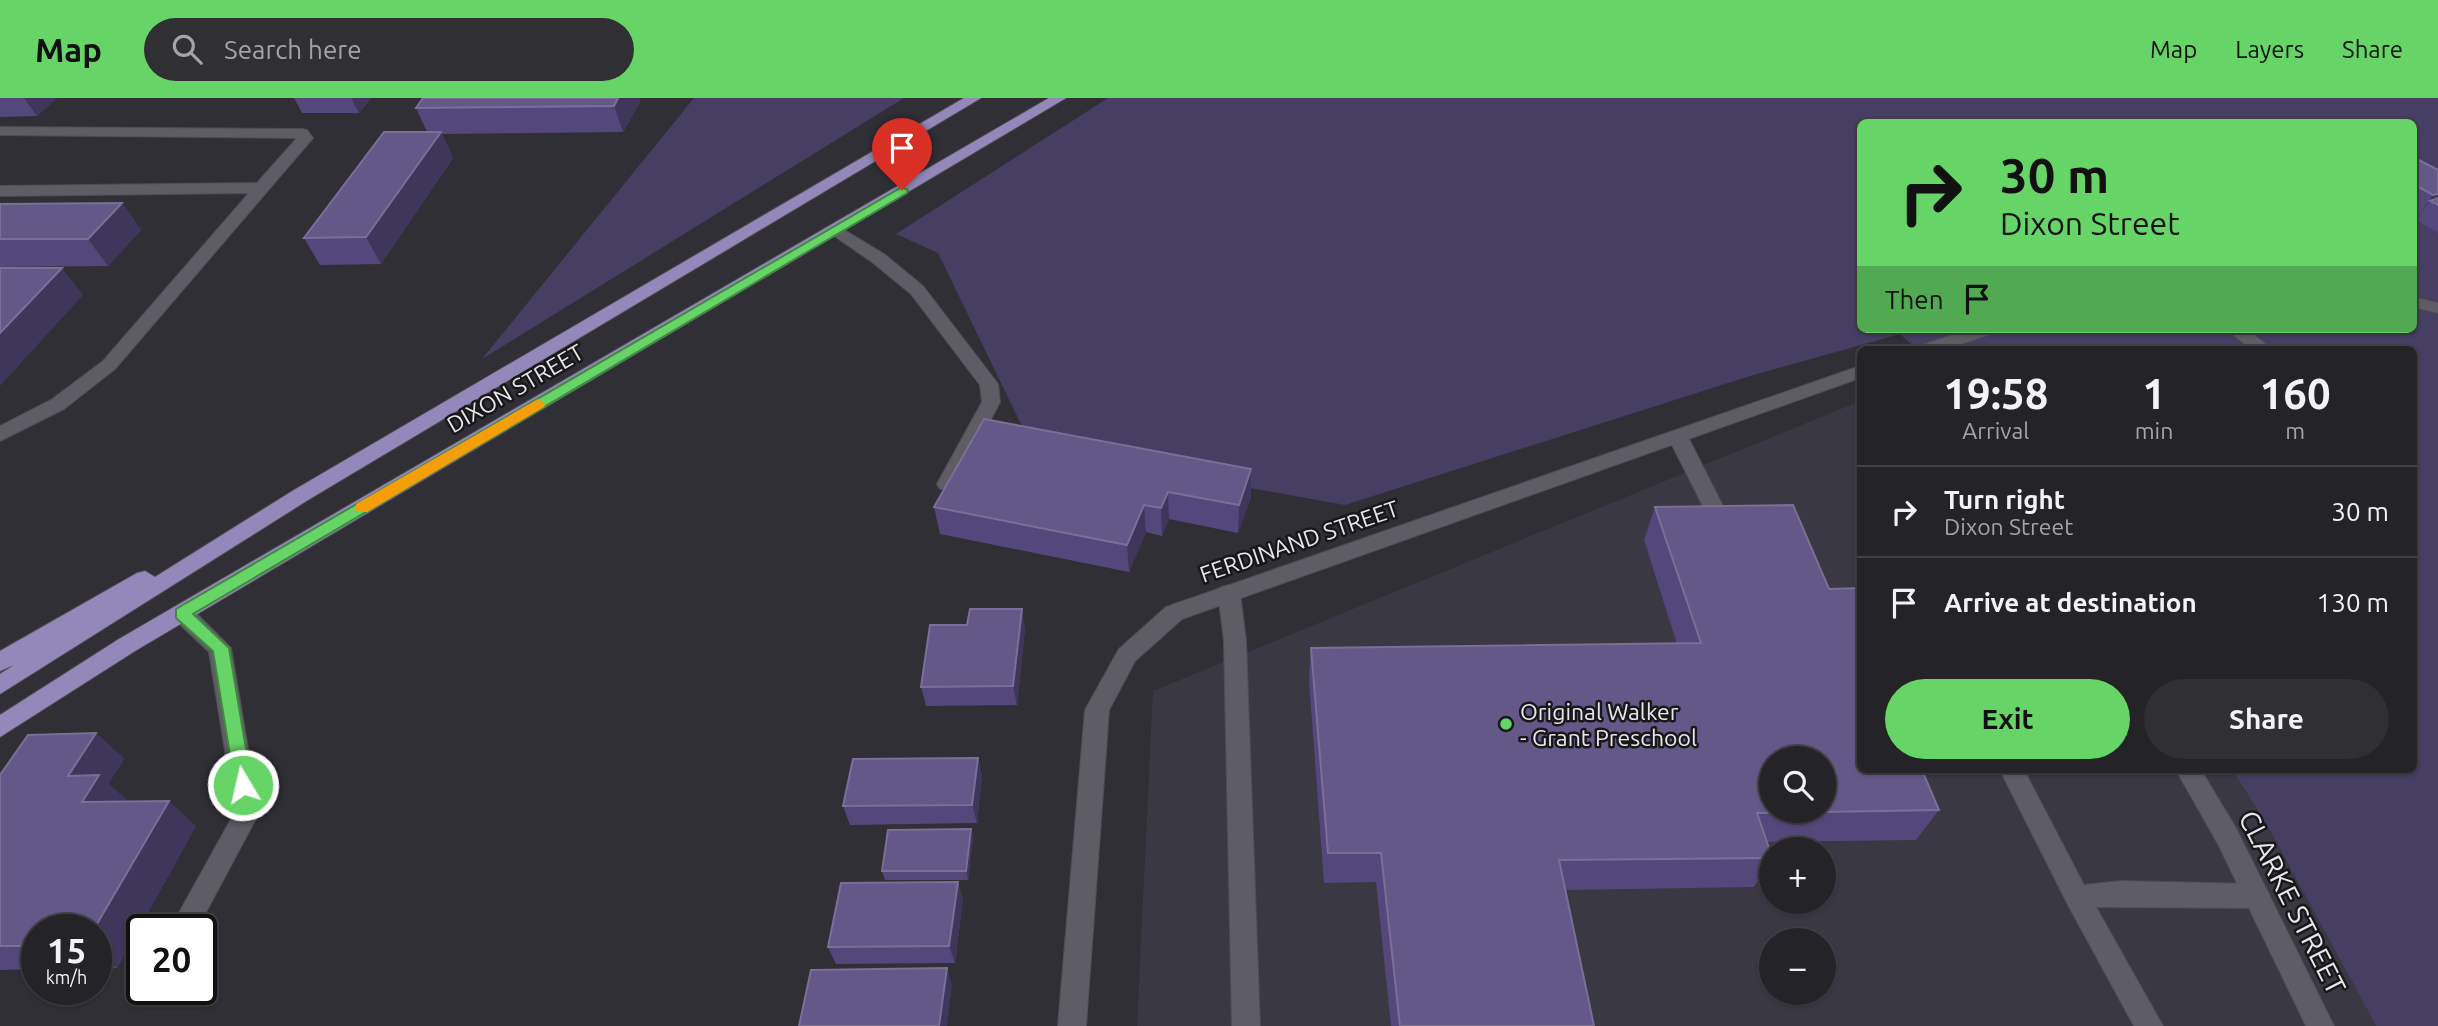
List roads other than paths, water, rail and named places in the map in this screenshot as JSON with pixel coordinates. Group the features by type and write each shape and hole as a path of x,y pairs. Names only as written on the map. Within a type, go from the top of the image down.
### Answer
{"main road":[{"name":"DIXON STREET","path":"0,685 301,495 974,98"},
{"name":"DIXON STREET","path":"0,727 43,696 181,613 1059,98"},
{"path":"0,662 106,600 301,495"}],"street":[{"path":"0,131 302,133 305,138 100,373 83,389 47,413 0,435"},
{"path":"0,191 262,188"},
{"path":"835,230 878,258 917,290 989,384 990,402 947,484"},
{"path":"2417,303 2438,308"},
{"path":"1937,346 1976,333"},
{"path":"2241,333 2258,346"},
{"name":"FERDINAND STREET","path":"1072,1026 1097,710 1113,671 1139,639 1174,613 1857,373"},
{"path":"1678,437 1723,526"},
{"path":"1229,593 1235,641 1246,1026"},
{"path":"181,613 220,648 247,813 191,914"},
{"path":"2014,773 2077,897 2149,1026"},
{"name":"CLARKE STREET","path":"2190,773 2227,836 2320,1026"},
{"path":"2077,897 2121,893 2257,896"}],"place":[{"name":"Original Walker - Grant Preschool","path":"1506,724"}]}
